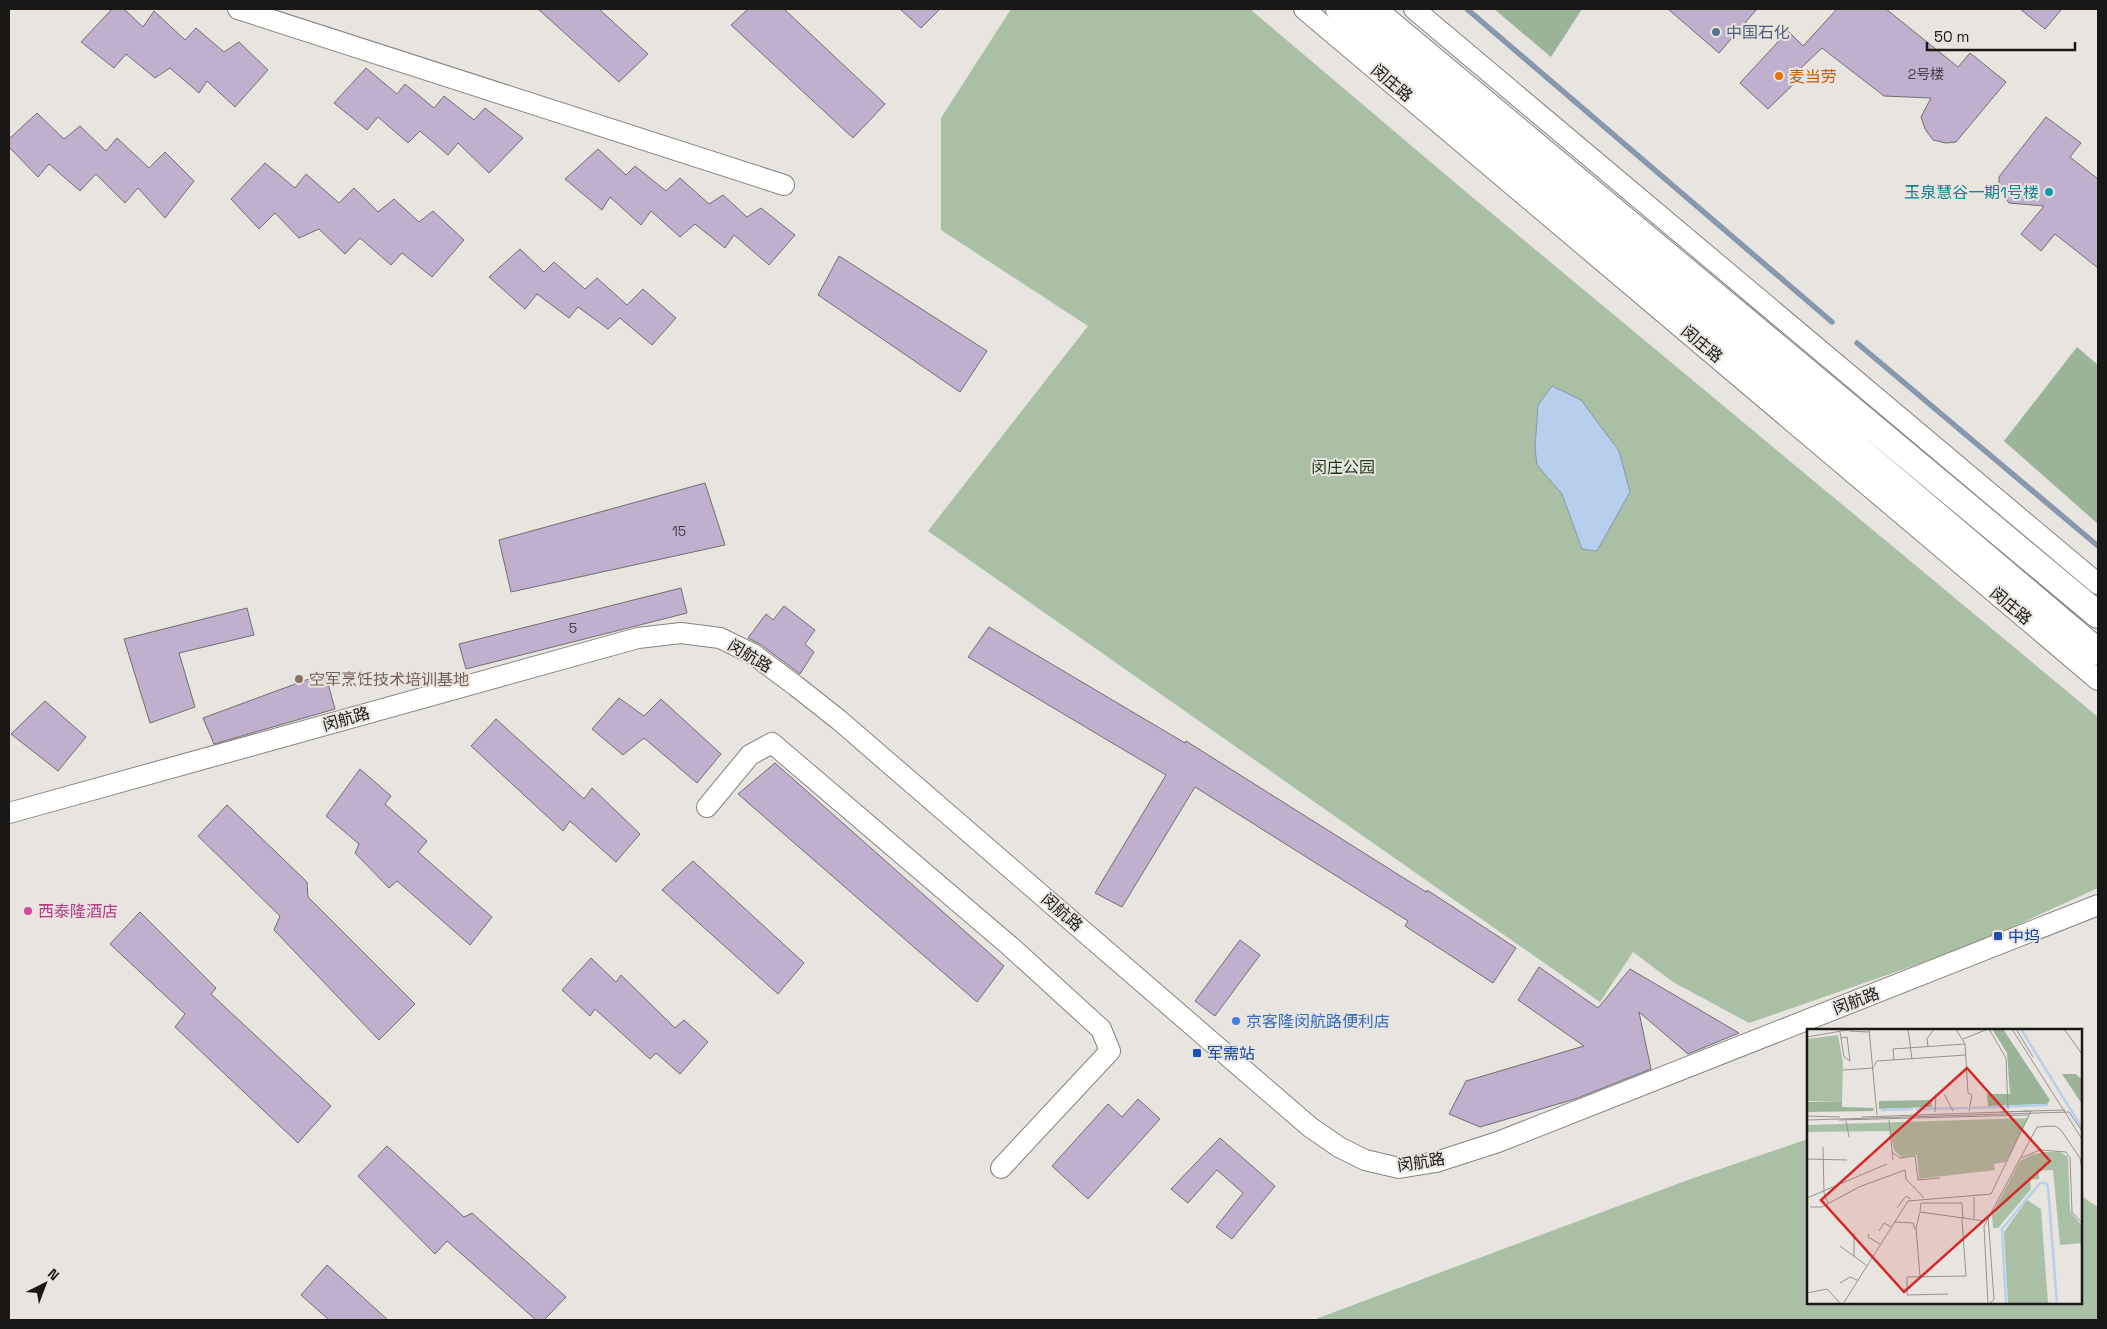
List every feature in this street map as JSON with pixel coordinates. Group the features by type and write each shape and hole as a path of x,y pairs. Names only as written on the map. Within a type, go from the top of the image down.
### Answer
{"main road":[{"name":"闵庄路","path":"1339,9 2098,652"},
{"name":"闵庄路","path":"1372,9 1509,152 2098,615"}],"street":[{"path":"238,9 784,185"},
{"name":"闵庄路","path":"1304,9 1509,152 2098,680"},
{"path":"1414,9 2098,584"},
{"path":"1509,152 1540,114"},
{"name":"闵航路","path":"9,813 638,638 681,633 720,638 753,654 839,720 1310,1127 1339,1147 1365,1160 1399,1168 1436,1162 1498,1142 2098,905"},
{"path":"707,807 750,755 772,743 1011,947 1101,1029 1110,1050 1001,1168"}],"green space":[{"name":"闵庄公园","path":"1011,9 1250,9 1466,192 2098,717 2098,888 1973,945 1749,1023 1673,982 1633,952 1600,1002 928,531 1088,326 941,230 941,118"},
{"path":"1494,9 1582,9 1551,57"},
{"path":"2077,347 2098,365 2098,524 2004,441"},
{"path":"1807,1139 1807,1304 2082,1304 2082,1197 2098,1207 2098,1320 1313,1320 1688,1180"}],"water":[{"path":"1552,386 1581,400 1619,451 1630,492 1597,551 1582,549 1562,494 1537,465 1535,448 1538,405"}],"building":[{"path":"112,9 124,9 143,27 154,11 185,40 196,28 224,52 239,42 268,70 235,107 207,81 199,93 170,68 155,78 126,54 114,68 81,42"},
{"path":"538,9 599,9 648,54 619,82"},
{"path":"748,9 784,9 885,104 853,138 731,25"},
{"path":"900,9 940,9 921,28"},
{"name":"中国石化","path":"1668,9 1757,9 1719,53"},
{"path":"1837,9 1886,9 1958,67 1970,53 2006,82 1956,142 1946,143 1933,140 1925,129 1921,117 1931,98 1884,96 1822,48 1800,69 1804,74 1768,109 1740,83 1788,31 1803,46"},
{"path":"2020,9 2062,9 2045,29"},
{"path":"366,68 397,94 405,84 434,108 444,96 474,120 485,108 523,138 489,173 458,143 448,155 420,131 408,143 378,117 367,130 334,103"},
{"path":"37,113 64,139 80,126 106,151 117,138 149,168 165,152 194,181 165,218 138,188 125,203 96,174 80,191 49,164 38,177 9,147 9,139"},
{"name":"玉泉慧谷一期1号楼","path":"2046,117 2081,143 2070,157 2098,179 2098,268 2055,234 2041,251 2021,234 2044,206 2009,203 1999,189 1999,177"},
{"path":"598,149 626,175 635,166 666,191 680,178 709,204 723,195 747,217 761,208 795,235 769,265 734,235 725,248 695,224 680,237 651,211 641,225 610,197 602,210 565,179"},
{"path":"265,163 295,188 306,174 339,203 354,188 378,212 394,199 419,222 433,211 464,240 432,277 402,253 391,265 360,238 345,254 319,229 299,238 275,213 259,229 231,199"},
{"path":"520,249 544,272 554,262 585,289 597,278 627,305 643,289 676,318 652,345 620,318 608,329 578,307 569,318 537,294 525,309 489,277"},
{"path":"839,256 987,351 960,392 818,295"},
{"path":"705,483 725,545 511,592 499,540"},
{"path":"681,588 687,613 466,669 459,644"},
{"path":"784,606 815,630 805,644 814,652 800,674 760,644 748,638 766,614 773,620"},
{"path":"247,608 254,635 179,653 195,707 150,723 124,639"},
{"path":"989,627 1185,743 1186,741 1426,892 1427,890 1516,948 1493,983 1405,926 1408,921 1195,787 1122,907 1095,893 1166,775 968,657"},
{"path":"325,673 335,709 214,744 203,718"},
{"path":"619,698 644,716 661,699 721,754 697,783 644,738 623,755 592,729"},
{"path":"45,701 86,737 58,771 11,734"},
{"path":"496,719 584,799 592,788 640,834 616,862 570,821 563,831 471,746"},
{"path":"775,763 1004,966 977,1002 738,794"},
{"path":"360,769 391,796 385,804 427,841 418,852 492,917 470,945 397,881 389,888 355,853 359,844 326,816"},
{"path":"227,805 307,882 308,897 415,1004 379,1040 274,930 280,916 198,836"},
{"path":"693,861 804,963 778,994 662,890"},
{"path":"140,912 216,988 211,994 331,1106 298,1143 175,1027 185,1014 110,944"},
{"path":"1240,940 1260,955 1215,1016 1195,1001"},
{"path":"591,958 616,982 621,975 675,1028 684,1020 708,1042 680,1074 656,1053 650,1059 595,1009 590,1016 562,990"},
{"path":"1539,967 1598,1008 1630,969 1739,1033 1688,1054 1639,1012 1651,1069 1575,1099 1480,1127 1449,1114 1466,1081 1584,1046 1518,1000"},
{"path":"1138,1099 1160,1119 1088,1199 1052,1166 1108,1104 1122,1117"},
{"path":"1220,1138 1275,1186 1232,1239 1216,1227 1243,1193 1217,1170 1188,1203 1171,1189"},
{"path":"387,1146 464,1217 472,1213 566,1297 544,1320 536,1320 447,1241 435,1254 358,1176"},
{"path":"327,1265 388,1320 329,1320 301,1295"}],"waterway":[{"path":"1467,9 1832,322"},
{"path":"1857,343 2098,546"}],"place":[{"name":"中国石化","path":"1716,32"},
{"name":"麦当劳","path":"1779,76"},
{"name":"玉泉慧谷一期1号楼","path":"2049,192"},
{"name":"空军烹饪技术培训基地","path":"299,679"},
{"name":"西泰隆酒店","path":"28,911"},
{"name":"中坞","path":"1998,936"},
{"name":"京客隆闵航路便利店","path":"1236,1021"},
{"name":"军需站","path":"1197,1053"}]}
